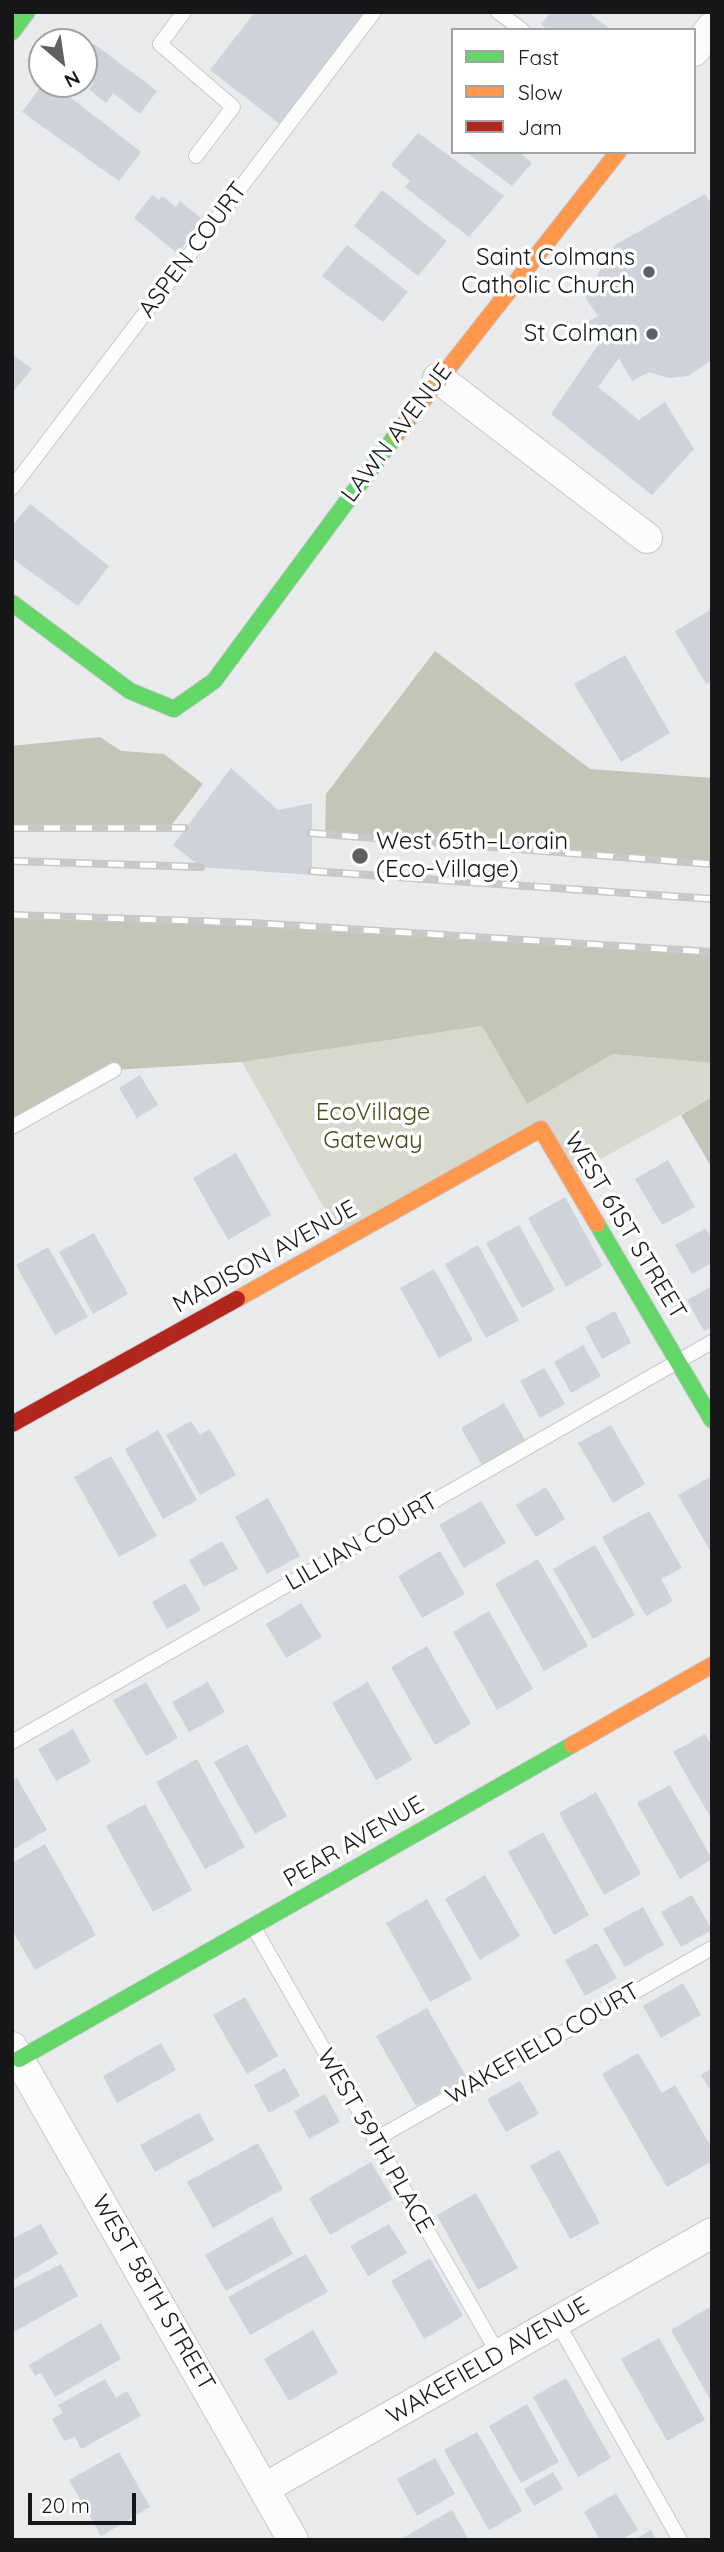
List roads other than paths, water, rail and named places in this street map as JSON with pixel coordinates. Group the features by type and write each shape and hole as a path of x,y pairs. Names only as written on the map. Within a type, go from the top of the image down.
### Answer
{"street":[{"path":"12,32 27,12"},
{"path":"696,48 712,27"},
{"name":"LAWN AVENUE","path":"12,603 130,691 174,709 214,681 438,378 616,154"},
{"path":"438,378 647,538"},
{"name":"WEST 61ST STREET","path":"541,1129 712,1420"},
{"name":"MADISON AVENUE","path":"12,1424 541,1129"},
{"name":"PEAR AVENUE","path":"16,2053 253,1926 712,1665"},
{"name":"WEST 58TH STREET","path":"16,2053 293,2540"},
{"name":"WAKEFIELD AVENUE","path":"265,2488 712,2233"}],"lane":[{"path":"184,12 160,44 233,107 196,156"},
{"name":"ASPEN COURT","path":"12,488 374,12"},
{"path":"498,12 519,28"},
{"path":"12,1127 114,1070"},
{"name":"LILLIAN COURT","path":"12,1742 712,1342"},
{"name":"WEST 59TH PLACE","path":"253,1926 499,2355"},
{"name":"WAKEFIELD COURT","path":"374,2140 712,1948"},
{"path":"557,2322 680,2540"}],"railway":[{"path":"12,828 185,828"},
{"path":"310,833 712,864"},
{"path":"12,861 201,867"},
{"path":"311,871 712,899"},
{"path":"12,915 253,923 712,952"}],"place":[{"name":"Saint Colmans Catholic Church","path":"649,272"},
{"name":"St Colman","path":"652,334"},
{"name":"West 65th–Lorain (Eco-Village)","path":"360,856"}],"park label":[{"name":"EcoVillage Gateway","path":"373,1127"}]}
